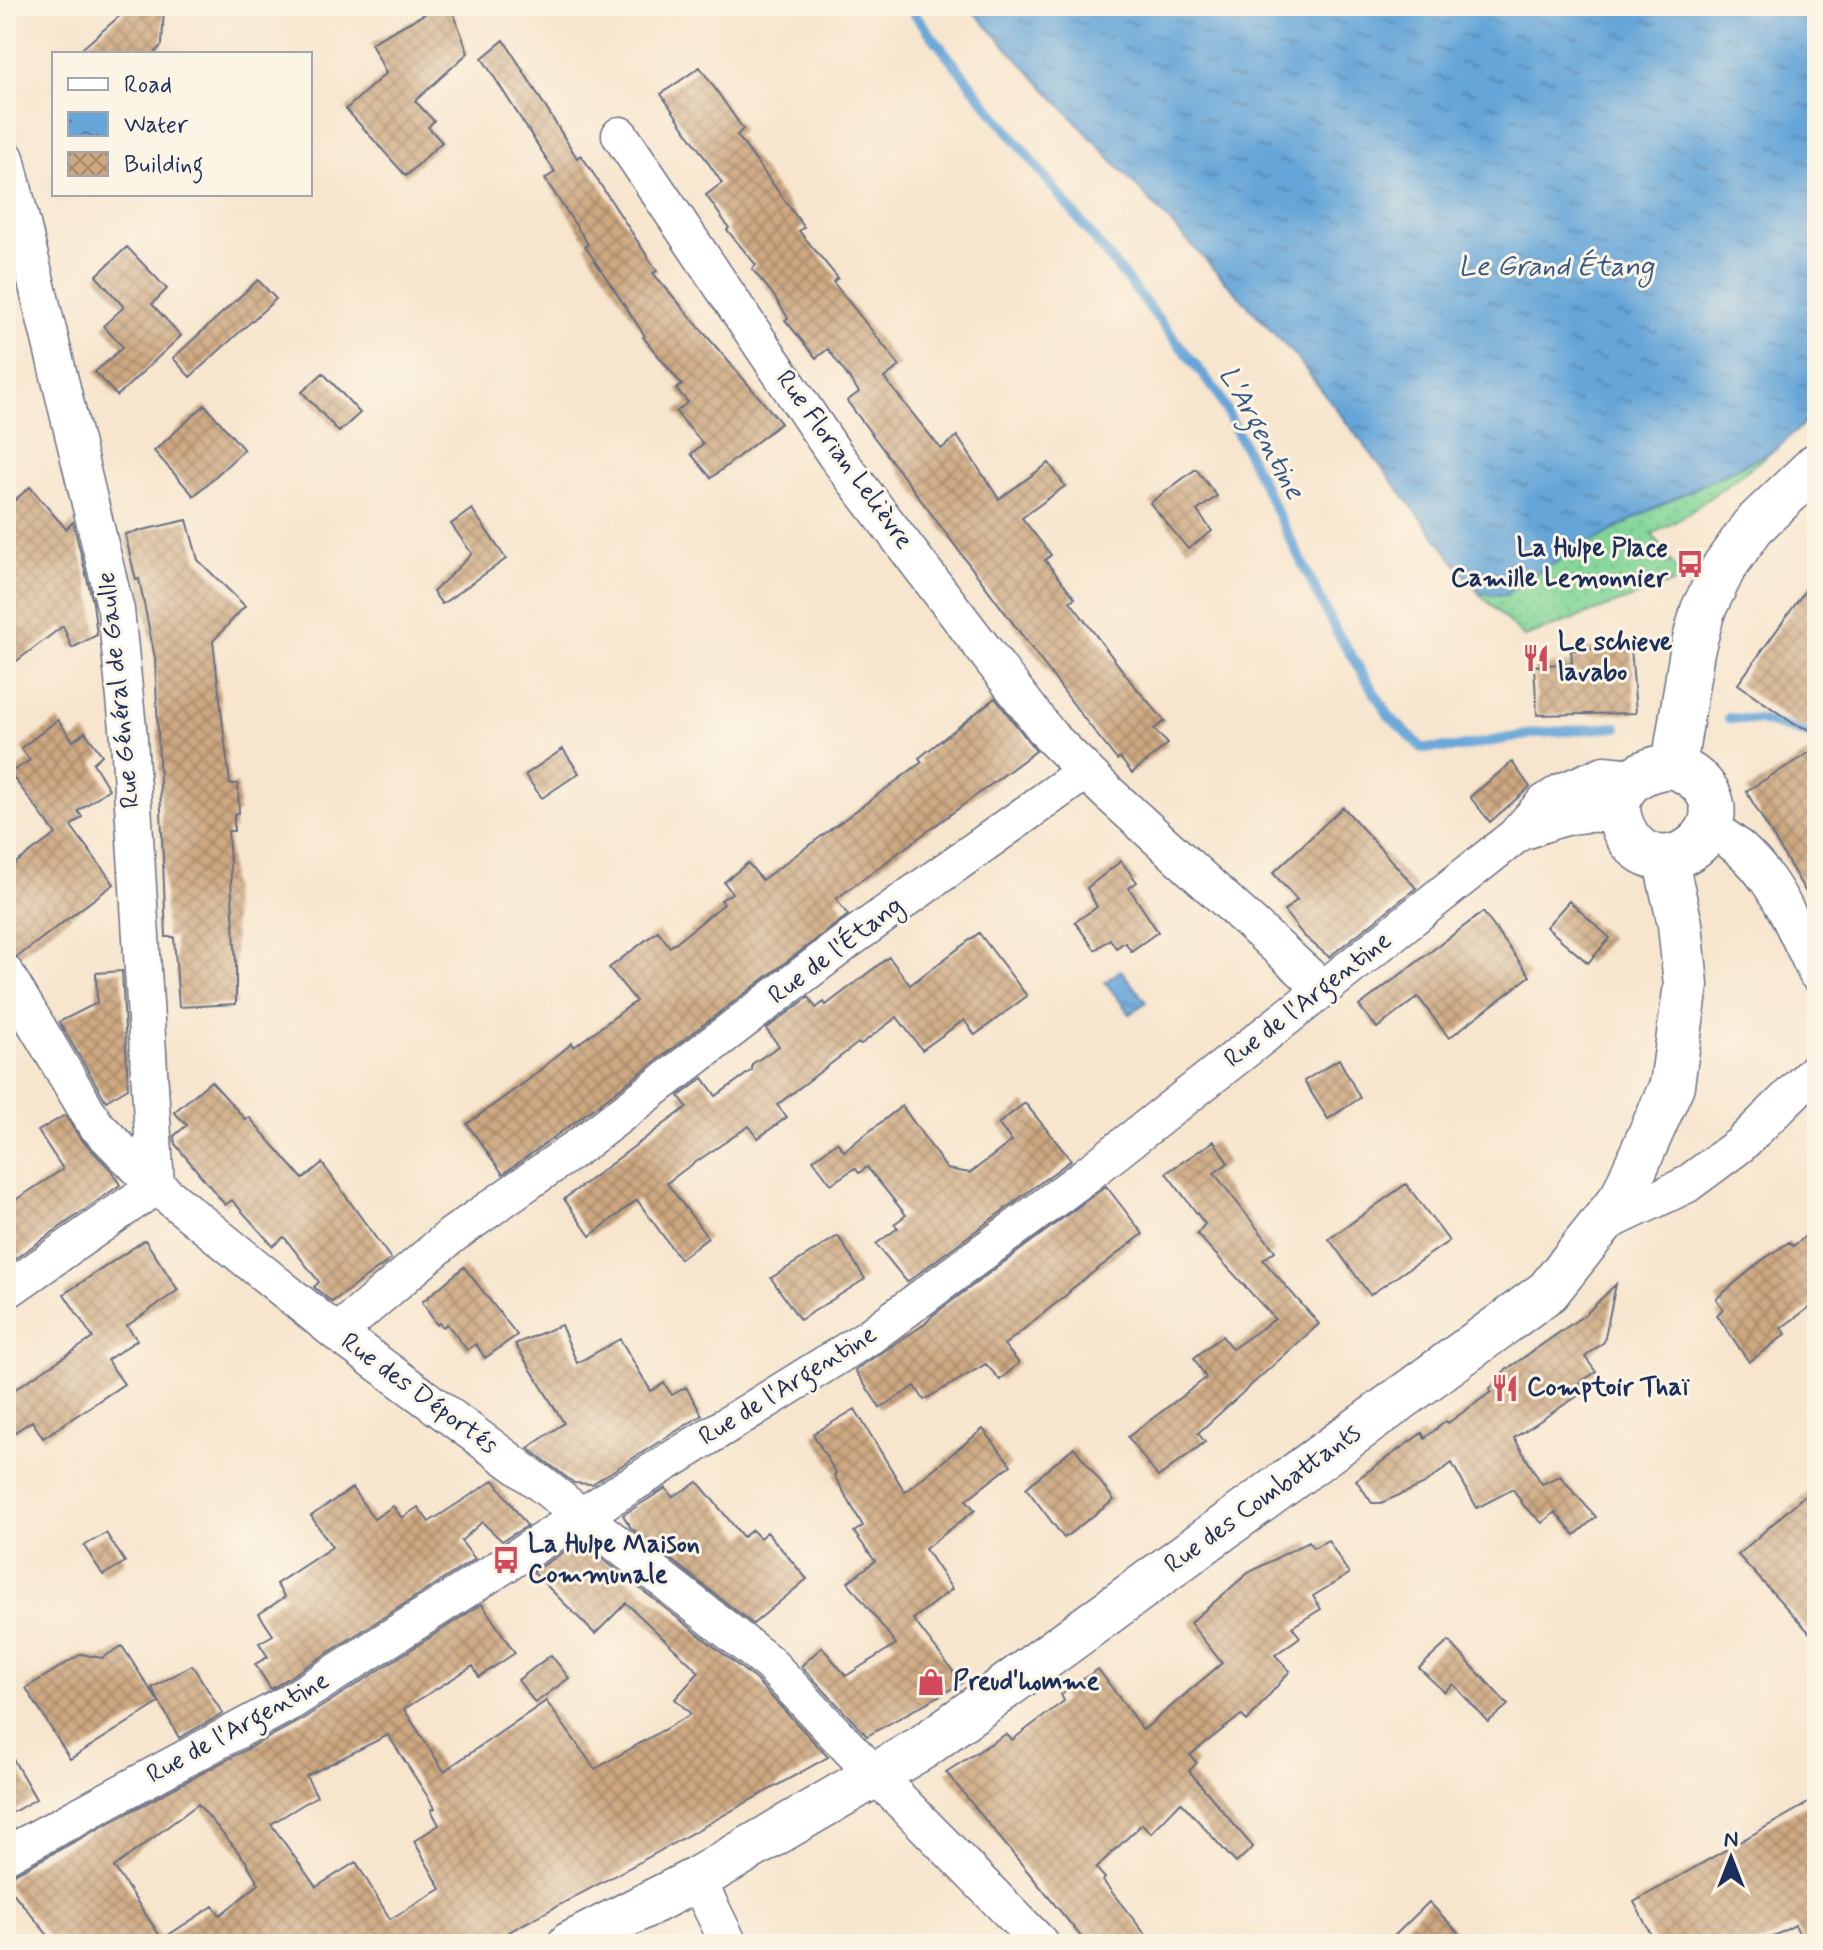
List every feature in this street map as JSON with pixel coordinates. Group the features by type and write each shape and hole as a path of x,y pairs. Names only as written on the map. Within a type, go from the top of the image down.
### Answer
{"main road":[{"path":"1643,786 1693,774 1707,789 1713,808 1709,828 1699,844 1683,854 1665,858 1647,854 1633,843 1643,786 1692,651 1703,610 1719,578 1753,526 1817,465"},
{"name":"Rue des Combattants","path":"570,1944 697,1879 923,1747 1548,1291 1622,1198 1672,1085 1686,985 1680,924 1665,858"}],"street":[{"name":"Rue Florian Lelièvre","path":"620,135 836,456 1050,736 1086,771"},
{"name":"Rue Général de Gaulle","path":"6,158 116,610 129,738 156,1186"},
{"path":"1086,771 1323,989"},
{"name":"Rue de l'Étang","path":"337,1333 451,1236 582,1144 850,939 1086,771"},
{"name":"Rue de l'Argentine","path":"6,1855 290,1702 870,1336 1080,1180 1323,989 1515,836 1544,803 1561,792 1604,774 1643,786"},
{"path":"1709,828 1727,837 1765,873 1817,974"},
{"name":"Rue des Déportés","path":"6,974 95,1124 156,1186 337,1333 581,1516 769,1663 1041,1944"},
{"path":"1599,1227 1686,1185 1740,1145 1817,1069"},
{"path":"6,1291 156,1186"},
{"path":"697,1879 729,1944"}],"green space":[{"path":"1776,449 1682,518 1652,534 1683,579 1524,637 1479,593 1505,595 1528,578 1646,512"}],"water":[{"name":"Le Grand Étang","path":"968,6 1817,6 1817,412 1776,449 1646,512 1528,578 1505,595 1479,593 1295,356"},
{"path":"1121,970 1146,1002 1130,1014 1105,982"}],"building":[{"path":"131,6 164,8 162,45 155,52 78,52"},
{"path":"439,6 451,6 468,53 415,101 434,121 428,127 442,142 406,176 346,109 386,73 371,43"},
{"path":"504,40 577,158 581,155 657,271 653,273 781,423 711,478 691,454 703,444 676,412 688,402 676,389 682,385 643,337 585,246 588,244 545,179 555,172 482,58"},
{"path":"700,67 743,129 737,135 804,227 799,231 838,278 833,282 900,366 884,378 941,449 957,436 999,499 1049,463 1065,486 1022,518 1051,555 1045,560 1075,598 1070,601 1165,721 1154,729 1168,744 1132,773 1120,758 1117,760 1083,717 847,401 859,392 828,349 816,358 785,320 788,318 772,293 752,269 756,265 727,230 729,228 706,195 722,183 661,94"},
{"path":"127,247 167,289 152,304 181,336 117,396 95,372 123,347 103,326 124,307 96,276"},
{"path":"258,280 276,299 190,377 173,358"},
{"path":"323,373 360,413 339,432 302,392"},
{"path":"205,405 244,450 194,496 154,451"},
{"path":"1196,469 1217,496 1197,511 1212,531 1188,549 1150,503"},
{"path":"30,487 66,529 73,522 93,603 97,635 72,648 63,626 6,669 6,508"},
{"path":"472,509 506,559 442,604 433,592 472,554 451,524"},
{"path":"187,520 198,560 245,606 213,641 230,784 238,784 239,813 234,814 234,831 228,831 236,1004 179,1007 174,937 166,937 155,658 139,579 136,580 125,534"},
{"path":"1817,574 1817,732 1794,724 1738,684"},
{"path":"1631,647 1636,713 1537,715 1534,666 1572,663 1571,650"},
{"path":"995,698 1036,751 836,899 848,915 503,1174 467,1124 528,1080 572,1043 574,1047 636,1001 609,968 658,931 670,947 724,904 721,900 732,893 724,882 748,863 762,880 922,762 919,758"},
{"path":"58,720 73,741 85,732 102,755 93,763 109,789 78,811 82,817 71,826 114,884 17,957 6,953 6,870 56,834 10,773 30,760 21,748"},
{"path":"1817,748 1817,911 1746,791"},
{"path":"563,749 579,773 542,798 525,775"},
{"path":"1512,762 1530,787 1490,822 1470,797"},
{"path":"1343,807 1416,888 1329,957 1304,936 1284,911 1297,900 1273,873"},
{"path":"1121,861 1137,882 1129,888 1158,932 1131,951 1125,942 1116,948 1110,939 1095,950 1075,922 1097,907 1087,888"},
{"path":"1569,901 1610,938 1588,963 1546,927"},
{"path":"1483,912 1530,976 1449,1038 1418,997 1377,1028 1359,1006"},
{"path":"979,933 1027,996 975,1035 964,1020 922,1050 897,1017 777,1105 787,1117 758,1138 749,1126 684,1170 667,1183 708,1238 680,1259 637,1200 590,1236 564,1199 687,1107 679,1096 703,1078 716,1096 752,1070 752,1064 779,1046 766,1029 809,997 816,1008 824,1002 826,1005 889,957 910,985"},
{"path":"122,971 128,1088 106,1101 59,1022 97,1003 96,973"},
{"path":"1339,1059 1360,1098 1328,1119 1304,1081"},
{"path":"211,1081 246,1120 249,1117 303,1179 322,1163 391,1259 332,1302 314,1287 319,1282 284,1237 273,1246 232,1200 225,1205 175,1144 174,1136 187,1125 174,1112"},
{"path":"1025,1103 1071,1160 907,1282 876,1244 898,1228 894,1224 906,1215 867,1167 859,1173 855,1168 831,1184 813,1160 837,1142 844,1151 902,1106 947,1169 970,1173 1012,1141 998,1124"},
{"path":"65,1115 80,1138 111,1170 120,1185 6,1265 6,1206 63,1169 38,1131"},
{"path":"1214,1141 1228,1163 1214,1173 1275,1251 1263,1260 1319,1324 1198,1433 1205,1442 1158,1477 1128,1437 1206,1378 1194,1358 1222,1336 1232,1349 1275,1319 1197,1234 1205,1224 1166,1173"},
{"path":"1406,1184 1449,1241 1370,1295 1329,1239"},
{"path":"1106,1186 1143,1234 1004,1345 1019,1363 1000,1380 986,1364 924,1400 915,1386 880,1408 855,1370 925,1324"},
{"path":"1817,1227 1817,1302 1781,1328 1786,1334 1749,1362 1717,1315 1723,1309 1716,1299 1761,1261 1789,1242 1793,1246"},
{"path":"838,1236 865,1279 800,1320 771,1278"},
{"path":"145,1240 178,1290 127,1326 137,1340 107,1360 124,1384 43,1438 32,1421 6,1438 6,1395 93,1338 64,1294"},
{"path":"464,1267 517,1335 485,1358 476,1344 467,1350 447,1324 443,1327 439,1323 437,1325 422,1302"},
{"path":"1616,1284 1604,1342 1585,1357 1596,1372 1579,1383 1585,1391 1514,1438 1542,1484 1560,1476 1596,1517 1575,1535 1555,1512 1542,1523 1524,1506 1513,1489 1477,1508 1452,1463 1423,1485 1381,1503 1372,1503 1356,1480 1422,1433 1425,1438 1491,1392 1489,1389 1506,1376 1503,1372 1587,1313"},
{"path":"561,1325 577,1363 620,1339 651,1391 664,1383 672,1395 686,1387 702,1415 592,1484 574,1483 528,1448 564,1423 515,1344"},
{"path":"855,1409 905,1492 983,1429 1011,1465 966,1500 975,1510 925,1549 952,1589 913,1619 962,1683 867,1736 801,1666 822,1647 846,1676 896,1644 848,1582 875,1561 854,1532 863,1526 813,1434"},
{"path":"1074,1447 1114,1500 1064,1538 1026,1488"},
{"path":"494,1480 527,1526 502,1541 482,1522 461,1541 475,1559 271,1689 255,1664 268,1657 259,1643 273,1635 259,1614 285,1597 276,1584 332,1547 311,1516 352,1488 374,1519 393,1506 402,1518 418,1507 429,1522"},
{"path":"698,1482 743,1537 752,1530 760,1538 767,1532 807,1579 753,1624 631,1528 623,1515 666,1488 672,1497"},
{"path":"1817,1484 1817,1641 1738,1555"},
{"path":"106,1533 125,1562 103,1575 84,1546"},
{"path":"1328,1540 1349,1574 1313,1596 1321,1609 1292,1627 1300,1637 1275,1655 1290,1671 1247,1721 1241,1715 1190,1755 1197,1763 1189,1771 1253,1847 1236,1863 1181,1802 1151,1833 1142,1824 1096,1868 1153,1944 1087,1944 946,1772 1006,1734 1012,1740 1064,1701 1061,1694 1098,1669 1143,1730 1222,1663 1190,1623 1248,1573 1309,1541 1313,1548"},
{"path":"576,1544 585,1545 755,1679 828,1757 486,1944 55,1944 6,1884 16,1873 301,1720 482,1604 515,1653 479,1677 473,1666 404,1709 444,1771 546,1701 595,1769 691,1714 675,1699 699,1672 626,1603 595,1634 533,1572","holes":["388,1735 435,1808 431,1810 439,1825 414,1841 441,1889 390,1919 356,1862 316,1887 271,1824 317,1796 306,1776","198,1804 245,1860 259,1884 220,1915 213,1906 162,1939 114,1867"]},
{"path":"1449,1641 1508,1705 1488,1722 1453,1684 1444,1692 1419,1668"},
{"path":"122,1646 159,1703 70,1759 26,1688 81,1654 102,1658"},
{"path":"551,1655 569,1678 535,1703 518,1680"},
{"path":"192,1665 223,1714 179,1738 152,1688"},
{"path":"6,1747 36,1799 6,1816"},
{"path":"1817,1798 1817,1944 1805,1944 1795,1925 1759,1944 1656,1944 1634,1902"},
{"path":"1429,1902 1469,1944 1386,1944"}],"waterway":[{"name":"L'Argentine","path":"908,6 1217,392 1336,631 1389,716 1422,748 1455,748 1537,733 1617,727"},
{"name":"L'Argentine","path":"1729,718 1759,720 1817,737"}],"place":[{"name":"La Hulpe Place Camille Lemonnier","path":"1690,564"},
{"name":"Le schieve lavabo","path":"1536,658"},
{"name":"Comptoir Thaï","path":"1505,1388"},
{"name":"La Hulpe Maison Communale","path":"506,1560"},
{"name":"Preud'homme","path":"931,1682"}]}
